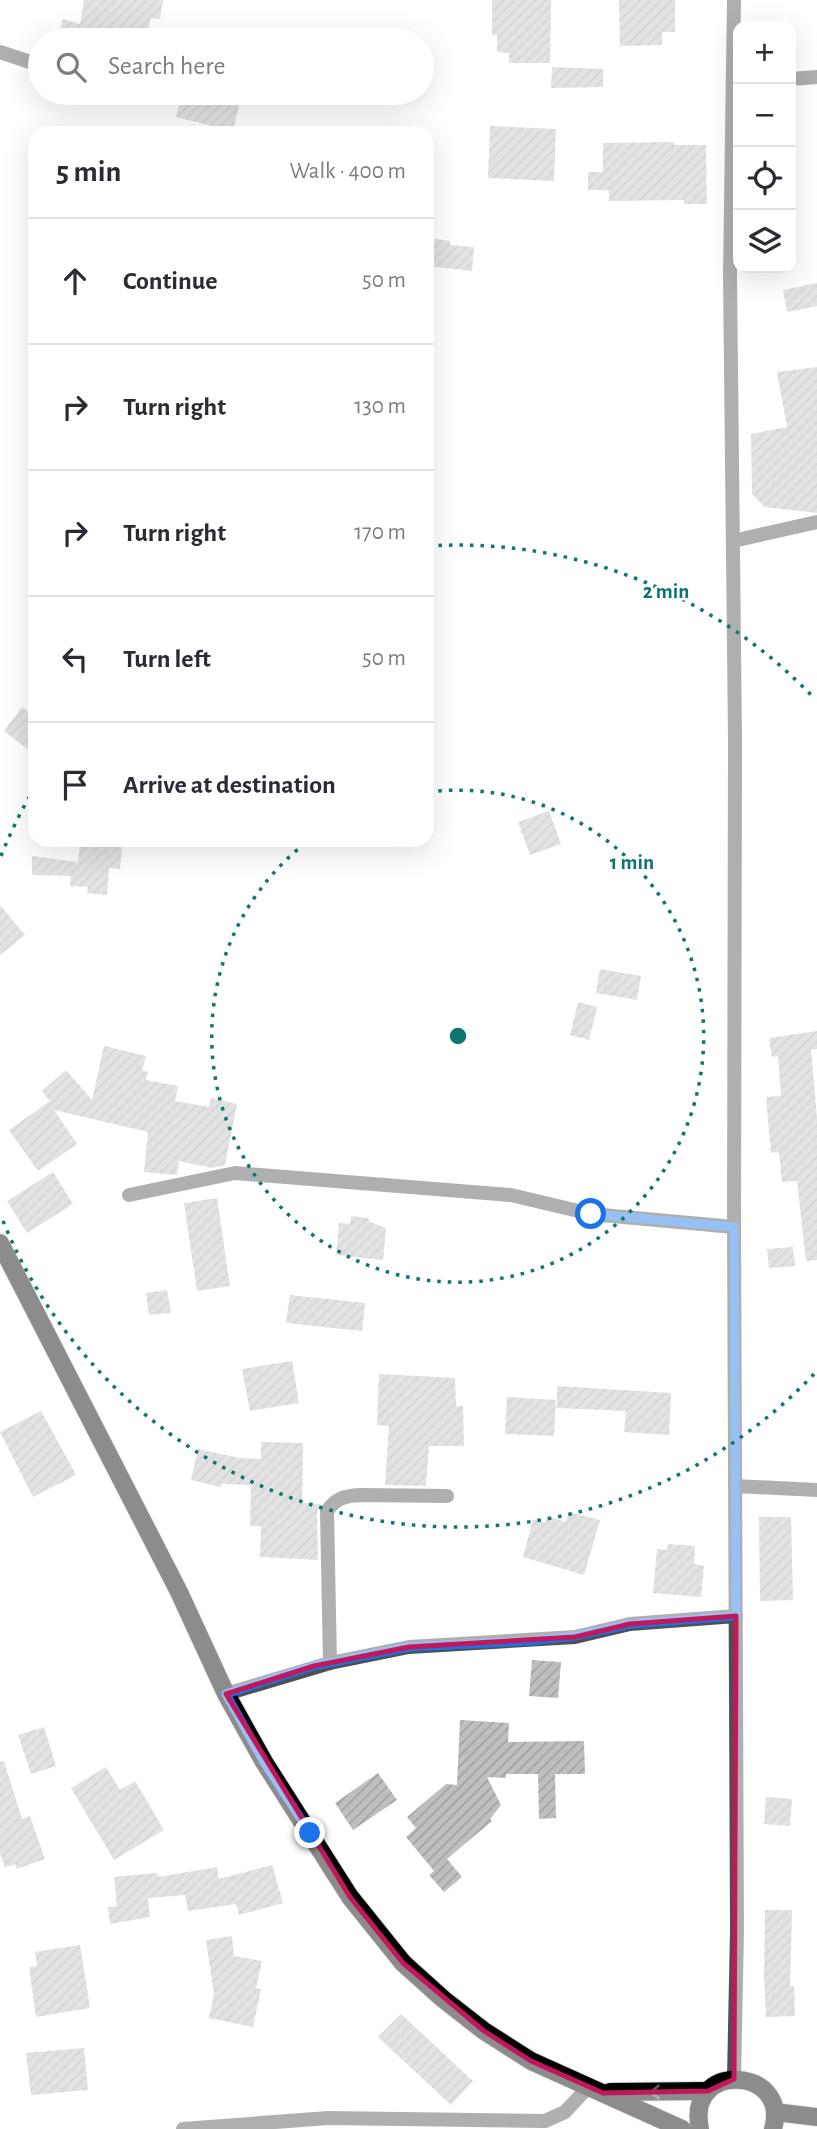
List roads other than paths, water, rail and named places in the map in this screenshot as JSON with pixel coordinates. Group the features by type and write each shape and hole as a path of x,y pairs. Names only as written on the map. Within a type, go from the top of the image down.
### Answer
{"main road":[{"path":"0,1243 179,1592 226,1694 264,1762 350,1897 403,1963 484,2031 531,2062 682,2129"},
{"path":"700,2129 699,2110 708,2091 716,2084 734,2079 746,2080 766,2091 772,2101 774,2121 817,2117"},
{"path":"596,2089 708,2091"}],"street":[{"path":"734,0 735,21"},
{"path":"0,52 28,61"},
{"path":"796,79 817,78"},
{"path":"734,2079 737,1930 735,740 730,275 736,84"},
{"path":"733,541 817,522"},
{"path":"129,1195 235,1172 512,1195 591,1214 734,1227"},
{"path":"736,1486 817,1490"},
{"path":"330,1662 327,1511 333,1502 353,1495 447,1496"},
{"path":"226,1694 330,1662 409,1647 530,1641 575,1636 631,1624 736,1616"},
{"path":"183,2129 328,2118 545,2121 565,2112 596,2089"}]}
